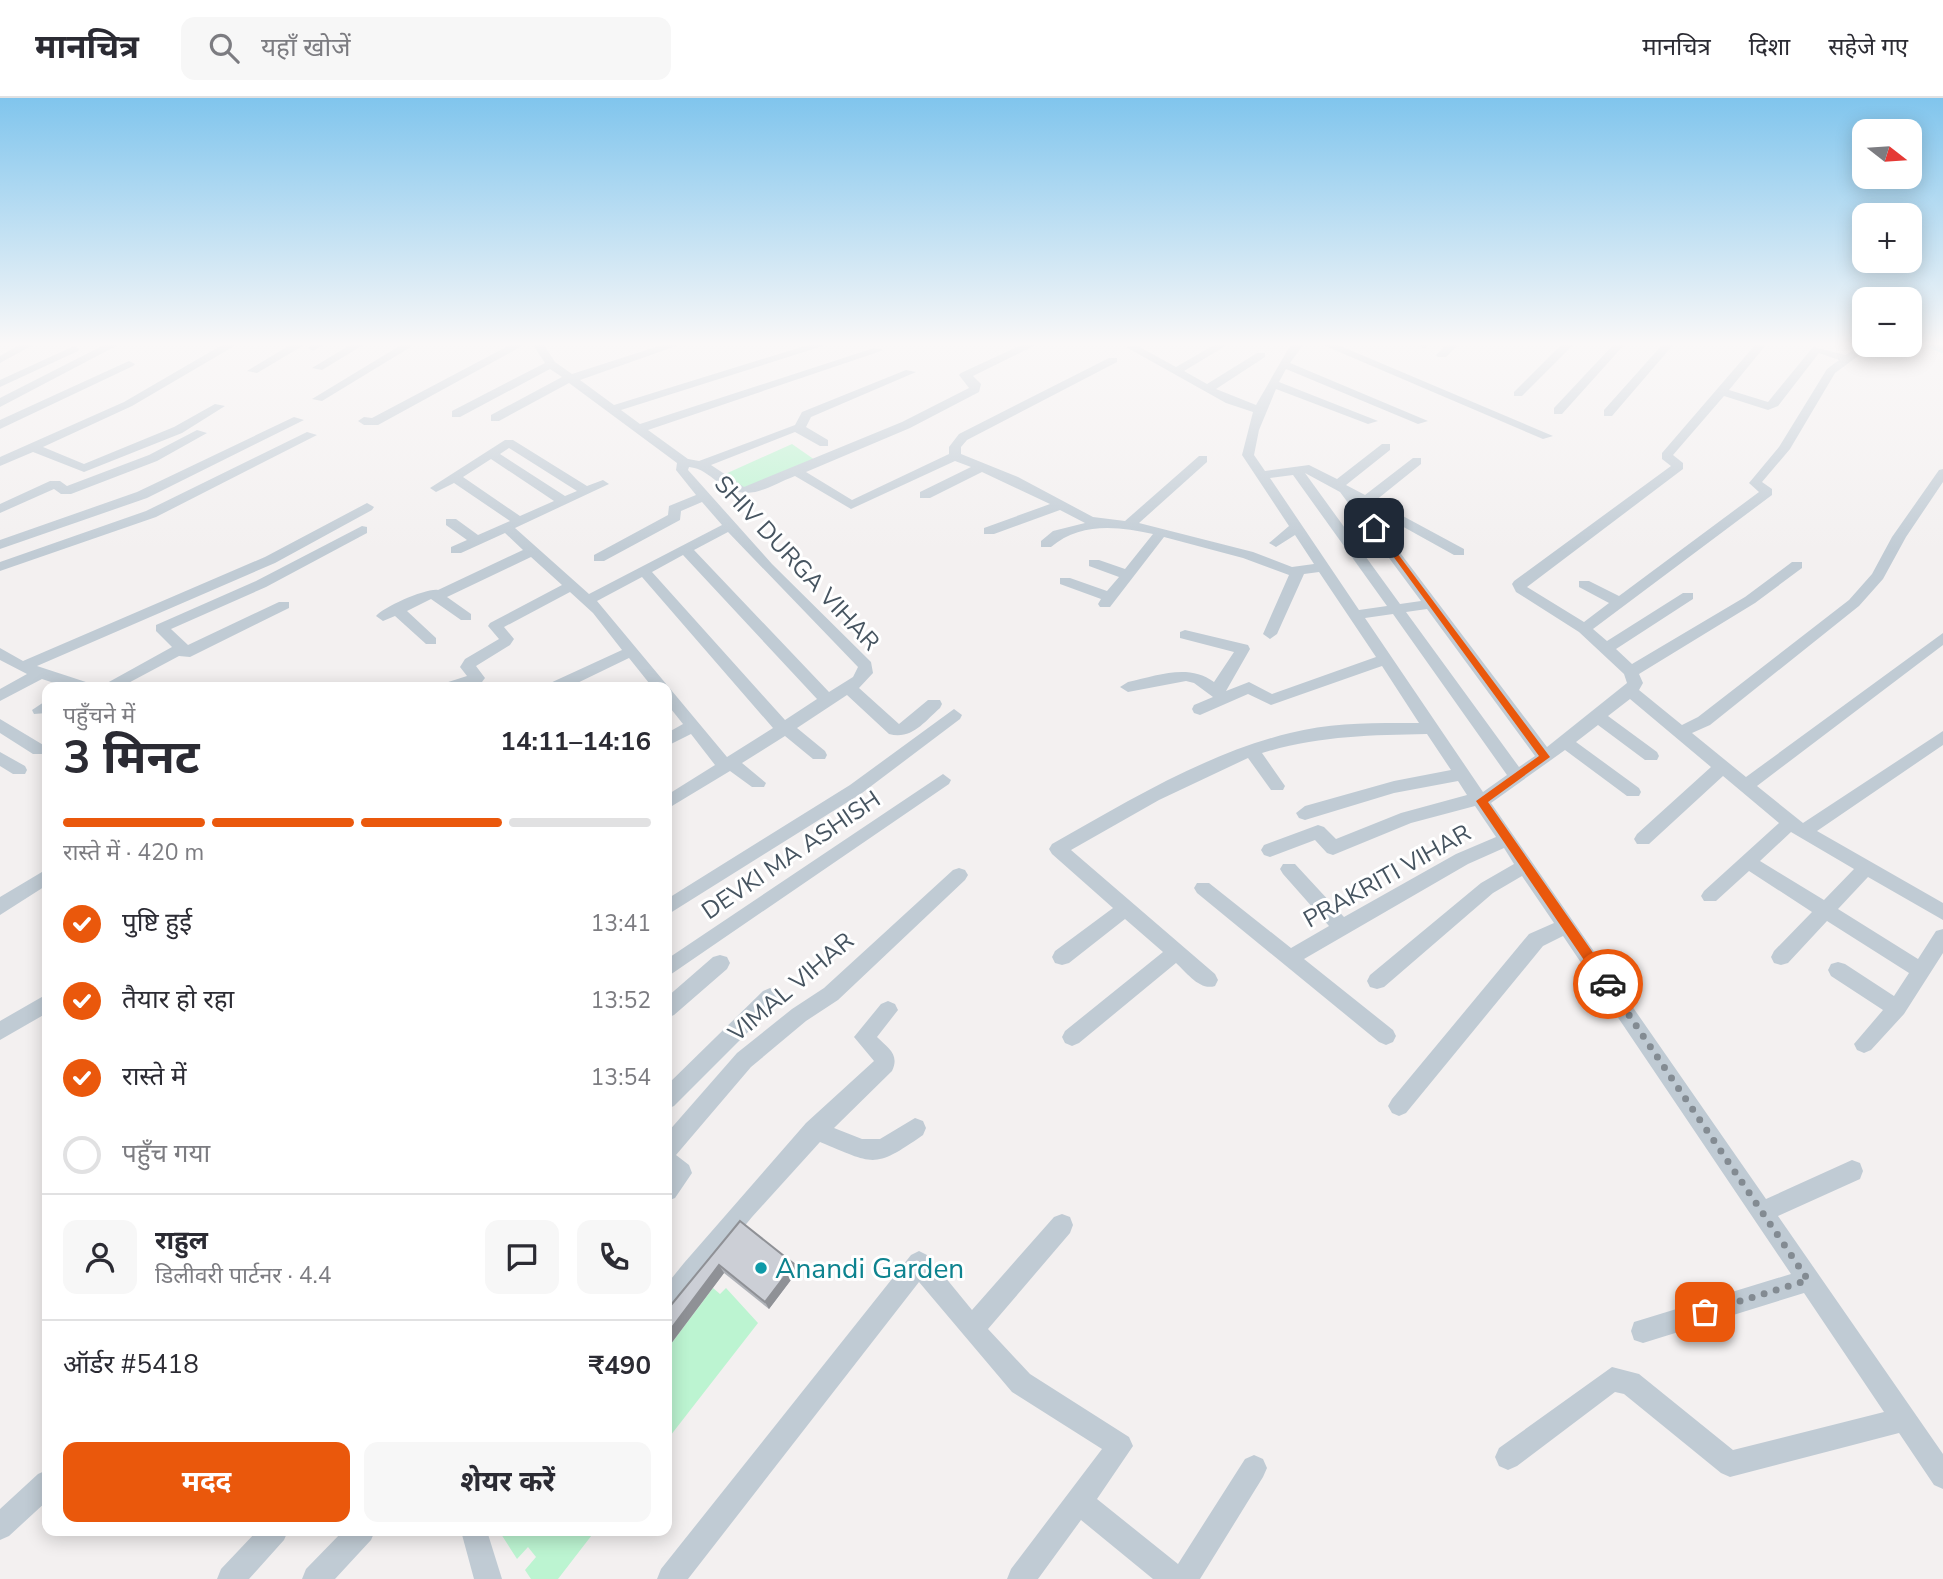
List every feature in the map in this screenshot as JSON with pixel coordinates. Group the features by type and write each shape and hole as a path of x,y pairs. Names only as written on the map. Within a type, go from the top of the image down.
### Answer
{"street":[{"path":"0,425 23,414"},
{"path":"0,462 105,414"},
{"path":"32,447 84,468 178,430 205,414"},
{"path":"364,421 374,422 389,414"},
{"path":"382,428 401,419 393,414"},
{"path":"495,418 502,414"},
{"path":"620,414 684,462 701,464 799,428 808,414"},
{"path":"641,428 683,414"},
{"path":"701,464 735,488 744,491 927,414"},
{"path":"955,456 956,447 963,437 1008,414"},
{"path":"1257,414 1248,456 1434,728 1462,774 1943,1476"},
{"path":"1354,414 1372,421"},
{"path":"1405,414 1422,421"},
{"path":"1494,414 1547,436"},
{"path":"1270,850 1318,832 1333,848 1407,818 1481,799 1545,757 1630,691 1635,683 1631,672 1607,648 1584,629 1521,589 1519,583 1679,466 1666,456 1703,414"},
{"path":"1584,629 1765,494 1767,492 1755,483 1784,449 1804,414"},
{"path":"133,498 132,491 147,481 275,420"},
{"path":"0,545 133,498 192,473 298,420"},
{"path":"799,428 824,443"},
{"path":"0,509 55,484 66,491 153,458 201,433"},
{"path":"0,567 151,514 311,435"},
{"path":"436,488 509,443 586,491"},
{"path":"1341,487 1386,447"},
{"path":"491,454 563,501"},
{"path":"796,471 850,505 955,456 1100,523 1161,532 1298,571 1324,567"},
{"path":"1128,526 1203,459"},
{"path":"1366,501 1417,461"},
{"name":"SHIV DURGA VIHAR","path":"672,800 849,688 865,673 866,666 767,567 682,470 684,462"},
{"path":"925,495 981,467"},
{"path":"1296,470 1517,776"},
{"path":"1263,475 1314,470 1460,552"},
{"path":"1679,733 1704,722 1854,603 1878,576 1899,537 1943,472"},
{"path":"454,477 513,525 532,551 588,600 657,682"},
{"path":"456,550 603,484"},
{"path":"1341,487 1545,757"},
{"path":"599,558 675,517 674,509 704,496"},
{"path":"989,531 1061,505"},
{"path":"22,667 270,560 367,507"},
{"path":"451,522 477,541"},
{"path":"1046,544 1058,534 1100,523"},
{"path":"588,600 731,525"},
{"path":"1276,543 1297,526"},
{"path":"284,605 185,653 161,628 261,584 362,530"},
{"path":"1065,581 1108,600 1161,532"},
{"path":"685,549 828,701"},
{"path":"436,596 532,551"},
{"path":"1094,563 1127,575"},
{"path":"1631,672 1750,600 1797,565"},
{"path":"644,571 785,729 819,755"},
{"path":"1270,634 1298,571"},
{"path":"1584,584 1619,602"},
{"path":"465,682 477,678 470,672 470,663 507,639 495,626 573,586"},
{"path":"431,641 390,613 433,593 466,617"},
{"path":"1607,648 1688,596"},
{"path":"1356,615 1431,604"},
{"path":"1185,635 1242,649 1220,695"},
{"path":"1746,786 1943,638"},
{"path":"117,682 180,649"},
{"path":"566,682 632,651"},
{"path":"0,653 22,667 68,682"},
{"path":"1200,709 1220,695 1249,687 1271,700 1386,659"},
{"path":"0,696 40,673"},
{"path":"1128,687 1186,676 1198,678 1220,695"},
{"path":"849,688 895,730 905,730 934,704"},
{"path":"1630,691 1797,827 1943,912"},
{"path":"672,699 728,764 758,783"},
{"path":"672,905 856,789 954,715"},
{"path":"1597,716 1651,756"},
{"path":"0,725 39,750"},
{"path":"672,737 694,726"},
{"path":"1208,980 1058,849 1179,782 1252,751 1326,732 1434,728"},
{"path":"1710,896 1748,862 1797,827 1943,737"},
{"path":"1565,742 1633,792"},
{"path":"1252,751 1277,786"},
{"path":"0,758 19,770"},
{"path":"1643,839 1722,768"},
{"path":"1305,813 1394,787 1462,774"},
{"name":"DEVKI MA ASHISH","path":"672,966 943,780"},
{"name":"PRAKRITI VIHAR","path":"1291,957 1462,859 1508,839"},
{"path":"1748,862 1921,971"},
{"path":"1377,981 1487,888 1526,866"},
{"path":"1781,957 1866,868"},
{"path":"1289,869 1342,928"},
{"name":"VIMAL VIHAR","path":"672,1143 744,1060 799,1015 831,994 959,875"},
{"path":"0,907 42,879"},
{"path":"1203,888 1386,1036"},
{"path":"1062,957 1126,908"},
{"path":"1399,1106 1536,940 1568,925"},
{"path":"1864,1044 1897,1008 1943,937"},
{"path":"1072,1037 1176,952"},
{"path":"672,1005 720,963"},
{"path":"1838,970 1897,1008"},
{"path":"672,1094 771,997"},
{"path":"0,1031 42,1006"},
{"path":"672,1296 695,1266 814,1130 885,1064 886,1059 864,1037 888,1010"},
{"path":"814,1130 862,1149 883,1150 915,1128"},
{"path":"672,1165 681,1173 672,1184"},
{"path":"1763,1212 1853,1171"},
{"path":"972,1329 1062,1225"},
{"path":"671,1579 919,1263 972,1329 1021,1383 1120,1446 1021,1579"},
{"path":"1643,1331 1808,1280"},
{"path":"1508,1457 1612,1379 1630,1383 1730,1464 1906,1419"},
{"path":"1184,1579 1254,1468"},
{"path":"0,1527 42,1488"},
{"path":"1080,1502 1174,1579"},
{"path":"231,1579 270,1536"},
{"path":"316,1579 357,1536"},
{"path":"481,1536 488,1579"}],"green space":[{"path":"792,444 815,460 748,488 738,486 723,475"},
{"path":"713,1288 720,1294 726,1288 758,1323 672,1434 672,1342"},
{"path":"502,1536 591,1536 558,1579 531,1579 525,1570 536,1557 528,1547 517,1559"}],"building":[{"name":"Anandi Garden","path":"740,1221 794,1264 765,1302 719,1265 672,1327 672,1304"}],"way so far":[{"path":"1608,984 1808,1280 1705,1312"}],"place":[{"name":"Anandi Garden","path":"761,1268"}],"route":[{"path":"1374,528 1545,757 1482,801 1608,984"}]}
